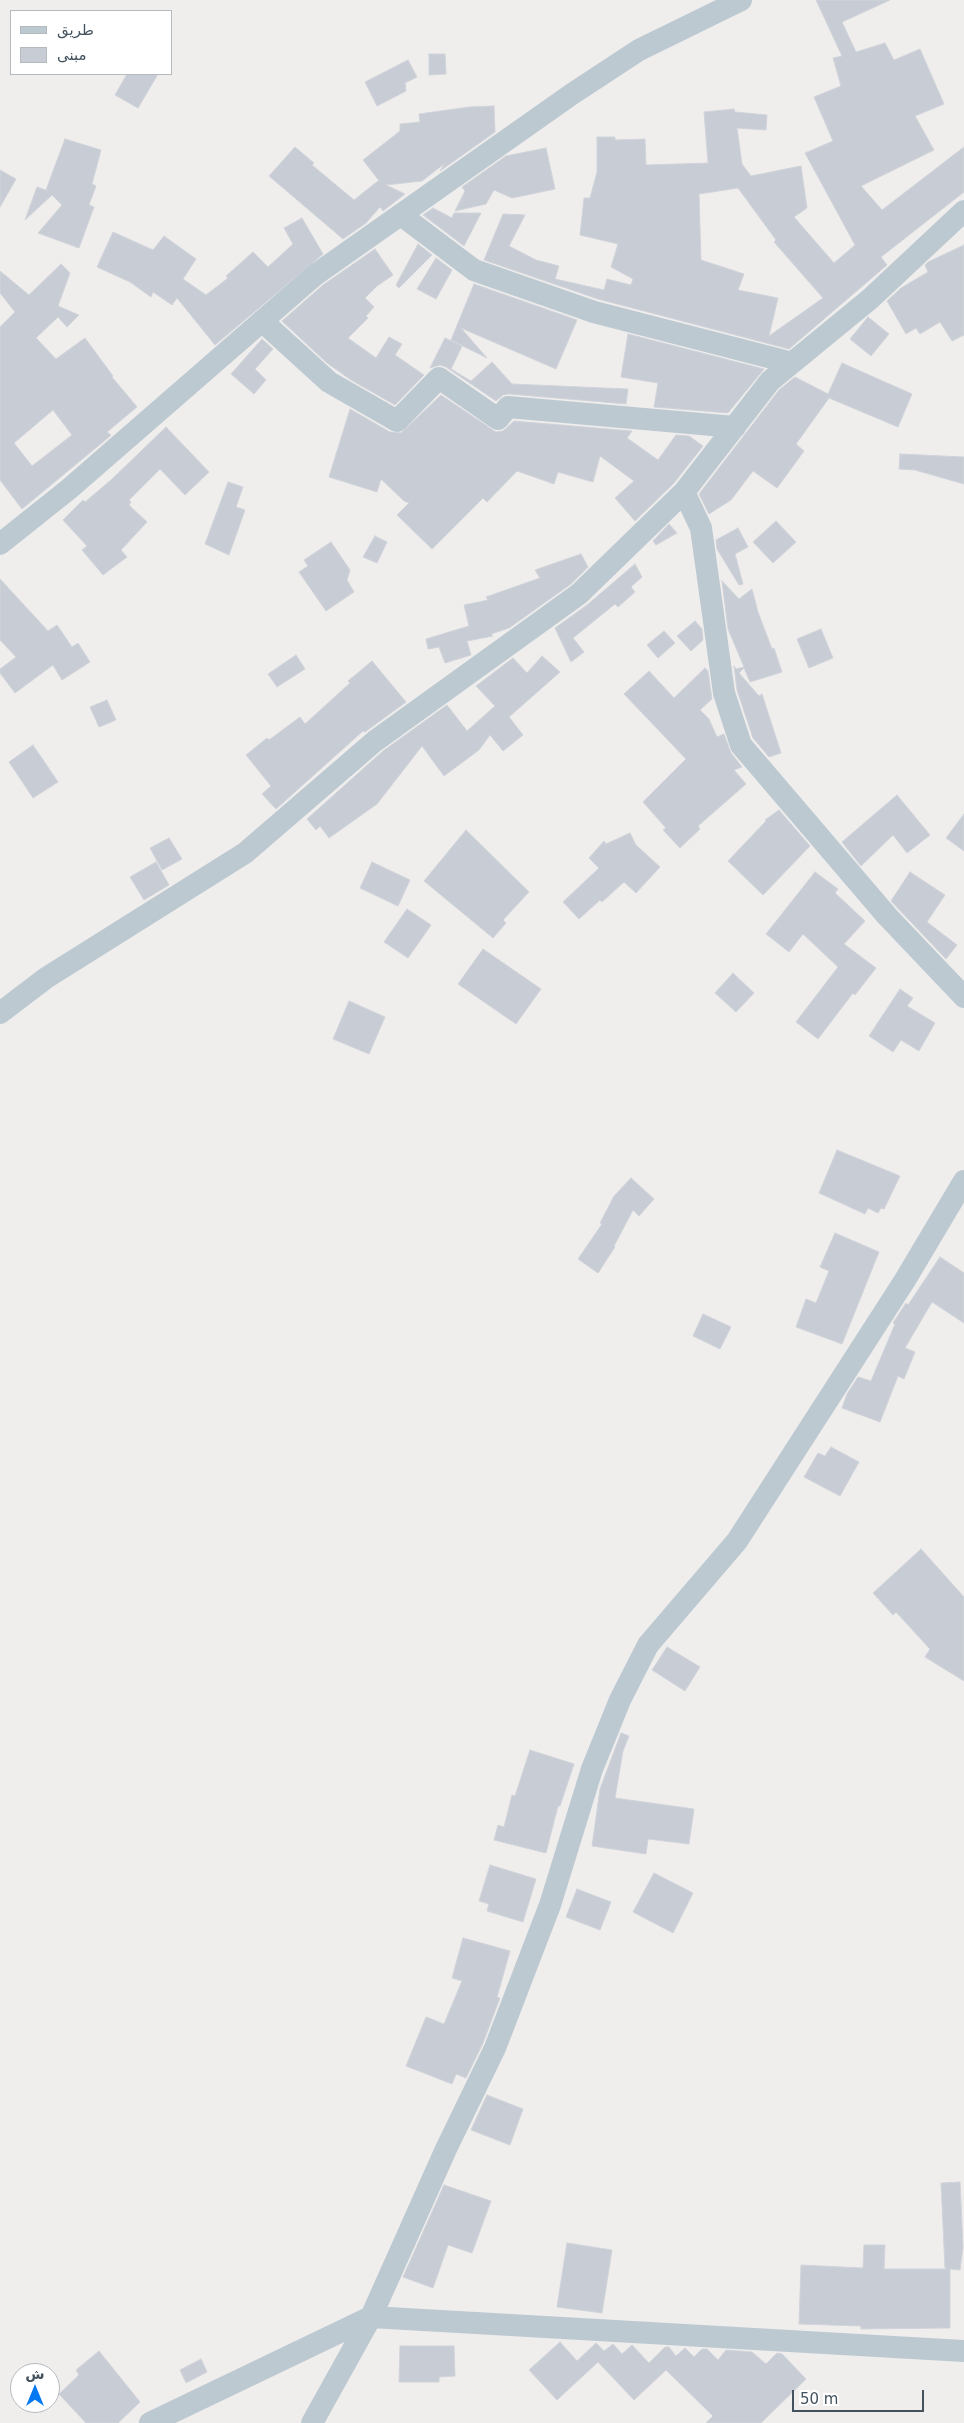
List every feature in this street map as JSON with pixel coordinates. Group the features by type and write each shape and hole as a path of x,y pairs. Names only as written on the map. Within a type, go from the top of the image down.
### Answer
{"street":[{"path":"0,544 69,489 315,275 572,94 639,50 741,0"},
{"path":"0,1013 46,978 245,853 375,741 578,594 684,492 770,381 870,299 964,211"},
{"path":"401,215 474,270 594,312 792,363"},
{"path":"262,322 329,382 397,421 439,378 498,419 508,407 735,427"},
{"path":"684,492 701,528 724,693 741,746 887,916 964,996"},
{"path":"312,2423 371,2317 446,2149 495,2048 550,1905 592,1768 620,1700 648,1644 737,1541 905,1280 964,1181"},
{"path":"150,2423 371,2317 964,2351"}],"building":[{"path":"816,0 890,0 842,22 856,52 885,43 894,60 920,49 944,104 915,116 934,150 861,186 882,210 964,147 964,192 881,257 887,265 789,349 598,299 484,260 503,214 525,215 509,246 536,260 559,266 555,279 604,290 607,279 631,285 633,279 611,267 618,244 580,235 584,198 590,198 597,172 597,137 615,137 615,140 645,139 646,165 708,163 704,112 734,109 735,112 767,115 766,130 737,128 742,164 751,176 801,166 807,208 794,217 834,263 855,245 805,153 833,141 814,97 841,86 833,58 842,56","holes":["738,188 776,240 774,242 823,298 769,336 778,298 738,290 744,274 701,260 699,194"]},
{"path":"429,54 445,54 446,74 429,75"},
{"path":"408,60 417,77 405,83 406,91 377,106 365,82"},
{"path":"126,75 157,75 138,108 115,95"},
{"path":"494,106 495,132 440,171 444,164 422,181 386,185 405,194 383,211 380,207 366,223 343,239 269,176 295,147 314,163 312,165 354,200 378,181 380,182 363,160 400,131 400,124 420,122 419,114 469,107"},
{"path":"65,139 101,150 92,184 96,186 89,205 94,207 79,248 38,233 62,205 52,195 25,220 37,187 48,191 46,190"},
{"path":"546,148 555,189 512,198 494,190 486,204 455,211 465,191 462,187 506,156"},
{"path":"0,170 16,179 0,207"},
{"path":"433,208 452,218 454,213 481,213 464,246 423,215"},
{"path":"302,218 323,254 215,345 177,298 172,305 153,292 151,297 130,282 97,267 113,232 153,250 164,236 196,259 183,279 206,295 228,278 226,276 253,252 268,267 293,244 284,228"},
{"path":"418,244 432,255 399,288 396,285"},
{"path":"964,245 964,335 952,341 940,322 920,334 916,328 906,334 887,301 901,288 928,272 925,265 928,262"},
{"path":"375,249 393,275 377,286 365,298 374,307 366,316 368,318 348,338 376,358 389,337 402,344 395,355 424,375 395,405 351,380 327,363 282,321 323,285"},
{"path":"436,258 452,270 436,299 417,289"},
{"path":"61,264 70,273 58,306 79,315 67,327 58,317 36,338 56,359 85,338 112,377 137,407 107,432 111,435 109,437 22,509 0,480 0,327 15,312 0,293 0,271 29,295","holes":["53,410 72,435 32,466 14,443"]},
{"path":"474,284 577,320 556,369 461,328 487,358 451,340"},
{"path":"868,317 889,334 871,356 850,339"},
{"path":"628,334 764,369 728,413 654,407 658,383 621,377"},
{"path":"445,338 462,346 451,369 471,381 492,362 512,384 628,389 626,404 509,394 503,395 496,401 446,367 440,365 430,368"},
{"path":"262,339 273,349 255,369 266,380 254,394 231,374"},
{"path":"842,363 912,394 898,427 829,398 796,444 804,451 777,488 753,471 731,500 709,514 699,494 779,390 795,377 828,394"},
{"path":"441,395 496,432 503,431 514,421 632,431 627,438 658,460 676,435 689,436 703,446 674,483 635,521 615,498 634,481 600,456 593,482 558,472 554,484 517,471 487,502 483,498 432,549 397,515 409,503 404,501 381,479 377,492 329,477 350,409 390,432 401,433"},
{"path":"166,427 209,472 185,495 160,469 129,500 131,502 129,505 147,522 121,550 127,557 103,575 82,550 87,546 63,520 83,500 85,502 111,480"},
{"path":"900,454 964,457 964,484 915,470 899,469"},
{"path":"228,482 243,487 236,507 245,510 229,555 205,544"},
{"path":"776,521 796,542 773,563 753,542"},
{"path":"669,524 677,533 656,545 653,541"},
{"path":"738,528 748,547 735,554 743,584 739,585 717,549 716,540"},
{"path":"375,536 387,542 377,563 363,557"},
{"path":"331,542 350,570 347,580 354,592 326,611 299,572 308,566 304,560"},
{"path":"581,554 588,567 571,584 509,628 491,634 493,636 467,641 471,655 445,663 439,647 428,649 426,639 469,626 464,605 488,600 486,597 540,578 535,570"},
{"path":"635,564 642,577 631,587 635,592 618,607 615,604 573,638 584,652 571,662 555,628 587,605"},
{"path":"0,579 48,631 57,625 72,647 78,643 90,662 62,680 53,665 15,693 0,673 0,669 16,657 0,640"},
{"path":"722,581 739,599 752,589 758,612 782,672 750,682 744,668 739,673 759,696 762,694 781,753 769,757 753,738 737,690 734,666 736,669 744,667 728,629"},
{"path":"695,621 702,629 703,640 691,651 677,636"},
{"path":"821,629 833,658 809,668 797,639"},
{"path":"664,631 675,643 658,658 647,645"},
{"path":"296,655 305,669 277,687 268,674"},
{"path":"542,656 560,672 509,717 523,735 503,751 490,735 479,750 444,776 422,746 377,804 329,838 320,826 316,830 307,819 383,751 447,705 467,731 495,706 476,686 513,658 527,673"},
{"path":"372,661 406,702 365,732 363,731 276,809 262,794 271,786 246,755 267,738 269,740 300,717 305,724 350,683 348,681"},
{"path":"705,668 708,671 712,699 700,710 709,719 717,737 724,734 731,753 742,767 734,770 746,784 698,826 700,829 680,848 663,830 666,828 643,802 686,759 624,694 649,671 674,698"},
{"path":"107,700 116,720 99,727 90,707"},
{"path":"33,745 58,782 33,798 9,762"},
{"path":"897,795 930,835 907,853 893,835 861,866 842,842"},
{"path":"779,810 810,846 763,895 728,861 765,820"},
{"path":"964,814 964,851 946,838"},
{"path":"466,830 529,892 503,920 506,923 493,938 424,881"},
{"path":"630,833 636,845 660,867 636,893 624,882 579,919 563,902 599,868 589,858 604,841 606,844"},
{"path":"169,838 182,859 162,870 150,848"},
{"path":"156,862 169,885 144,900 130,877"},
{"path":"372,862 410,880 398,906 360,888"},
{"path":"815,872 838,889 835,893 865,921 844,944 876,968 855,995 853,993 818,1039 796,1022 838,967 803,934 789,952 766,934"},
{"path":"910,872 945,895 927,922 957,945 946,959 891,901"},
{"path":"407,909 431,925 408,958 384,942"},
{"path":"483,949 541,989 516,1024 458,984"},
{"path":"733,973 754,993 736,1012 715,993"},
{"path":"900,989 913,998 907,1006 935,1023 919,1051 901,1040 893,1052 869,1036"},
{"path":"349,1001 385,1017 369,1054 333,1039"},
{"path":"837,1150 900,1176 884,1209 881,1208 878,1213 868,1208 865,1214 819,1193"},
{"path":"631,1178 654,1199 639,1216 633,1210 615,1247 598,1273 578,1259 602,1224 600,1223 614,1196"},
{"path":"835,1233 879,1252 842,1344 796,1327 806,1299 816,1303 829,1271 820,1267"},
{"path":"940,1257 964,1273 964,1323 932,1302 905,1348 915,1352 904,1379 898,1376 880,1422 842,1408 847,1394 858,1377 871,1381 895,1324 893,1323 906,1303 908,1305"},
{"path":"703,1314 731,1327 720,1349 693,1336"},
{"path":"831,1447 859,1462 840,1496 804,1477 818,1453 825,1456"},
{"path":"921,1549 964,1597 964,1681 925,1657 930,1649 896,1612 893,1615 873,1593"},
{"path":"667,1647 700,1667 685,1691 652,1670"},
{"path":"621,1733 629,1736 623,1751 615,1798 694,1809 689,1844 648,1839 646,1854 592,1846 600,1789"},
{"path":"530,1750 574,1764 560,1806 558,1806 546,1853 494,1840 498,1825 504,1827 512,1795 515,1796"},
{"path":"490,1865 536,1879 523,1922 487,1911 489,1904 479,1901"},
{"path":"654,1873 693,1893 673,1933 633,1912"},
{"path":"577,1889 611,1902 600,1930 566,1917"},
{"path":"463,1938 510,1951 497,1997 500,1998 483,2043 466,2078 456,2074 452,2084 406,2066 426,2017 444,2024 462,1981 452,1978"},
{"path":"487,2095 523,2109 510,2145 471,2130"},
{"path":"960,2182 963,2247 960,2270 950,2269 950,2328 861,2329 861,2326 799,2324 801,2265 863,2268 864,2245 885,2245 884,2269 947,2269 945,2268 941,2183"},
{"path":"444,2185 491,2201 472,2253 448,2245 433,2288 403,2277"},
{"path":"567,2243 612,2250 602,2313 557,2307"},
{"path":"560,2342 577,2361 596,2343 604,2351 613,2344 622,2354 632,2345 649,2363 665,2347 669,2347 676,2356 685,2348 694,2357 702,2349 707,2349 718,2360 726,2350 752,2352 766,2364 777,2353 782,2354 806,2379 761,2423 706,2423 713,2416 666,2370 634,2400 598,2362 557,2400 529,2370"},
{"path":"400,2346 454,2346 455,2376 439,2377 439,2382 399,2382"},
{"path":"99,2351 140,2402 118,2423 86,2423 60,2395 79,2375 76,2370"},
{"path":"201,2359 207,2372 186,2383 180,2370"}]}
